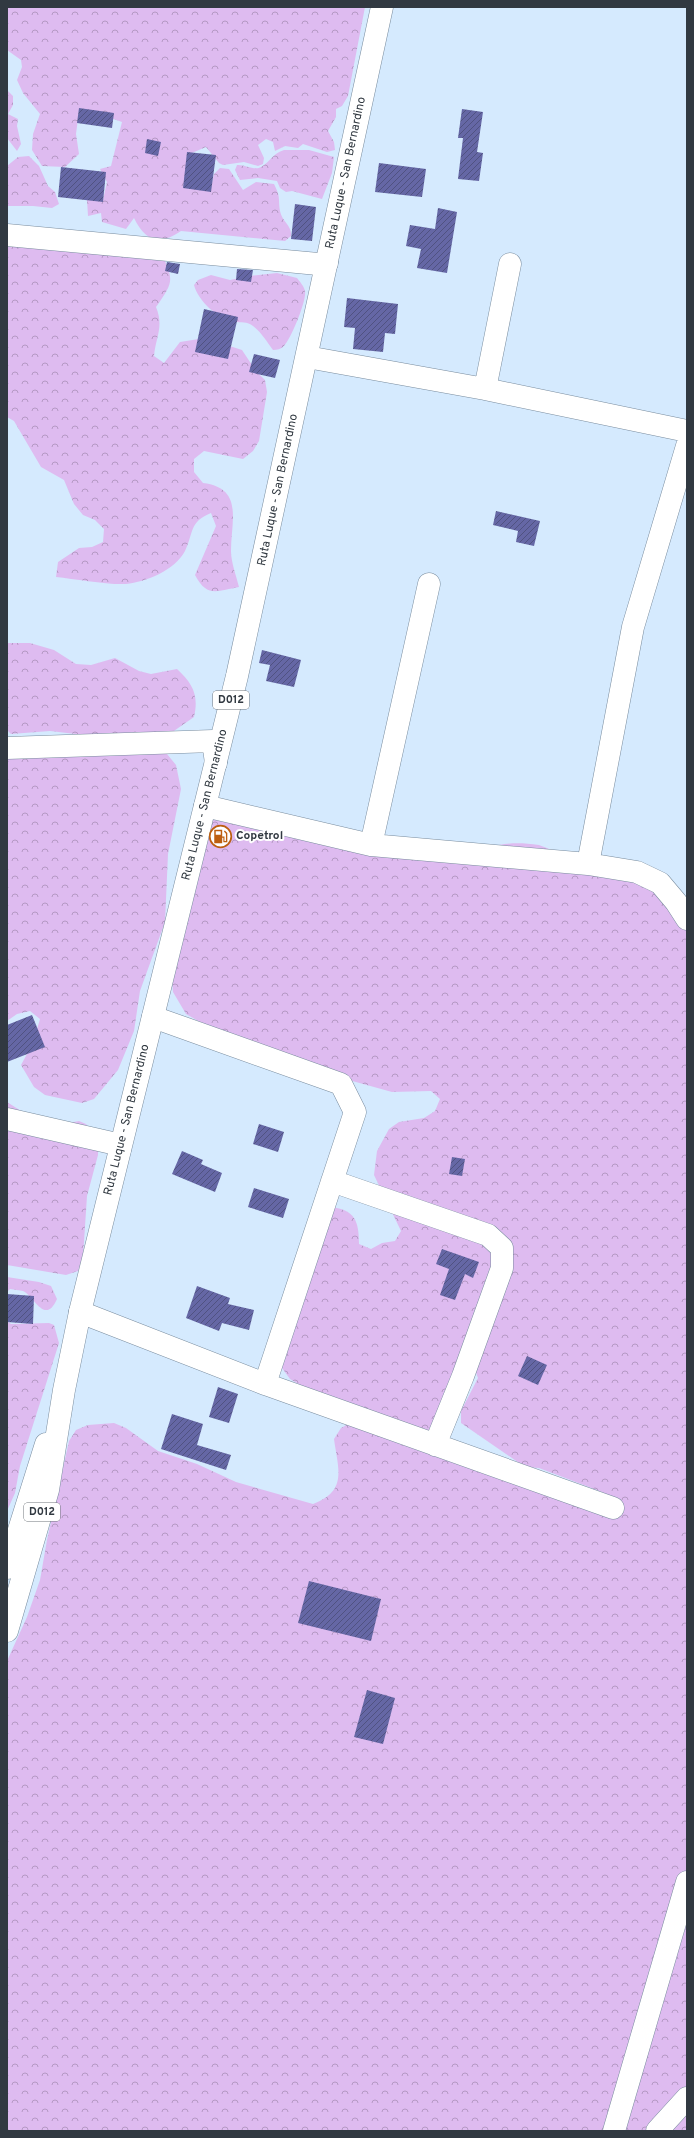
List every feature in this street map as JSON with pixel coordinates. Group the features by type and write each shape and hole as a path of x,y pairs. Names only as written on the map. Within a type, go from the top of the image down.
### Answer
{"street":[{"name":"Ruta Luque - San Bernardino","path":"64,1390 80,1312 237,676 382,7"},
{"path":"7,235 318,264 327,263"},
{"path":"485,389 510,264"},
{"path":"307,357 485,389 687,431"},
{"path":"588,864 633,627 687,446"},
{"path":"371,845 429,584"},
{"path":"7,748 213,741 216,763"},
{"path":"205,806 371,845 588,864 637,872 660,883 676,902 687,919"},
{"path":"153,1017 341,1084 355,1112 265,1384"},
{"path":"7,1119 112,1143 120,1150"},
{"path":"332,1181 488,1235 502,1248 502,1268 463,1376 435,1445"},
{"path":"80,1312 265,1384 613,1508"},
{"name":"D012","path":"7,1568 33,1481 64,1390"},
{"name":"D012","path":"7,1631 48,1490 64,1390"},
{"path":"614,2131 687,1882"},
{"path":"657,2131 687,2098"}],"green space":[{"path":"7,7 365,7 348,96 342,106 336,109 336,117 328,131 334,142 335,150 327,152 303,144 298,148 285,146 275,151 273,142 266,139 258,145 264,158 263,164 258,166 244,162 223,165 219,163 206,147 187,155 188,189 211,187 214,174 220,168 229,169 243,190 256,182 274,184 278,195 281,215 290,229 291,236 285,241 181,231 166,239 159,240 153,239 143,232 134,218 126,229 102,222 101,213 88,216 87,200 103,200 107,182 100,169 111,166 122,122 105,116 79,111 76,134 79,154 65,167 42,166 32,150 33,134 40,114 23,93 17,80 22,67 21,60 7,50"},
{"path":"7,90 13,96 13,105 8,114 18,119 17,126 21,144 17,151 7,138"},
{"path":"284,150 309,150 334,157 332,173 322,199 292,191 286,192 280,188 277,181 258,178 240,180 235,170 237,165 259,168 277,153"},
{"path":"29,156 39,166 48,186 55,192 59,204 52,208 7,206 7,166 18,157"},
{"path":"7,242 161,252 170,275 170,281 166,292 156,307 159,320 159,332 154,356 164,363 180,342 205,338 242,350 256,371 265,380 267,392 259,441 253,451 243,459 204,451 194,459 194,472 203,483 216,486 225,492 230,499 233,518 231,555 239,587 219,591 208,590 199,582 195,575 216,526 211,513 204,516 195,524 185,551 180,558 167,569 151,578 134,583 119,584 56,577 58,562 79,548 92,547 103,542 104,529 95,520 83,515 74,504 64,480 41,467 14,421 7,417"},
{"path":"277,273 297,278 304,287 305,296 291,336 284,346 276,350 273,350 256,328 251,324 235,322 216,313 204,303 194,285 198,280 211,275 230,280"},
{"path":"7,643 30,643 54,650 76,664 91,665 115,658 139,671 151,674 177,669 191,685 193,690 196,702 194,717 171,733 118,739 50,731 11,734 7,730"},
{"path":"7,748 142,748 167,754 176,765 181,789 168,854 165,922 140,991 134,1031 118,1070 94,1099 82,1103 45,1095 34,1087 21,1065 33,1043 40,1019 30,1011 17,1014 7,1021"},
{"path":"214,811 462,855 500,845 518,843 539,845 658,891 687,925 687,2131 7,2131 7,1661 27,1617 40,1580 47,1540 69,1441 76,1430 88,1425 114,1423 126,1428 158,1451 197,1464 236,1482 313,1504 332,1493 336,1486 338,1469 334,1439 341,1428 352,1422 612,1499 602,1492 539,1468 525,1467 461,1423 461,1411 478,1378 474,1367 430,1431 417,1433 312,1392 290,1379 282,1368 331,1207 346,1211 354,1218 358,1229 359,1244 371,1249 382,1243 395,1241 401,1231 374,1175 377,1151 389,1129 399,1122 424,1118 435,1111 440,1099 431,1091 392,1092 327,1074 230,1039 186,1014 173,992 172,980"},
{"path":"7,1102 40,1123 54,1126 79,1121 86,1124 98,1140 98,1155 87,1196 83,1257 78,1271 66,1275 7,1265"},
{"path":"7,1277 39,1282 51,1286 57,1299 53,1307 48,1310 44,1310 23,1291 10,1289 7,1292"},
{"path":"7,1321 11,1324 49,1323 54,1325 59,1343 20,1466 15,1493 7,1511"}],"building":[{"path":"79,108 114,113 112,128 77,123"},
{"path":"462,109 483,112 477,152 483,153 479,181 458,179 463,138 458,138"},
{"path":"147,139 161,142 158,156 145,153"},
{"path":"187,152 216,155 211,192 183,188"},
{"path":"379,163 426,169 422,197 375,192"},
{"path":"61,167 106,172 103,202 58,197"},
{"path":"295,204 316,207 312,241 291,239"},
{"path":"438,208 457,212 447,273 417,268 421,249 406,246 410,225 435,229"},
{"path":"167,262 180,264 178,274 165,271"},
{"path":"237,269 253,270 251,282 236,280"},
{"path":"347,298 398,304 395,334 385,333 383,352 353,349 355,328 344,327"},
{"path":"204,309 238,317 228,359 195,352"},
{"path":"254,354 280,360 275,378 249,372"},
{"path":"496,511 540,521 534,546 516,542 518,531 493,525"},
{"path":"262,650 301,660 294,687 266,681 270,665 259,663"},
{"path":"32,1015 45,1047 7,1062 7,1025"},
{"path":"259,1124 284,1132 278,1152 253,1144"},
{"path":"182,1151 203,1160 201,1164 222,1173 215,1192 172,1174"},
{"path":"452,1157 465,1159 462,1176 449,1174"},
{"path":"254,1188 289,1199 283,1218 248,1207"},
{"path":"442,1249 479,1262 473,1278 465,1274 455,1300 440,1295 449,1269 436,1264"},
{"path":"197,1286 230,1298 228,1304 254,1310 249,1330 222,1323 219,1331 186,1318"},
{"path":"7,1294 34,1296 33,1324 7,1322"},
{"path":"527,1356 547,1365 538,1385 518,1376"},
{"path":"218,1387 238,1394 229,1423 209,1417"},
{"path":"172,1414 203,1424 197,1445 231,1455 226,1470 161,1449"},
{"path":"309,1581 381,1599 371,1641 298,1623"},
{"path":"367,1690 395,1698 383,1744 354,1737"}],"place":[{"name":"Copetrol","path":"220,836"}]}
